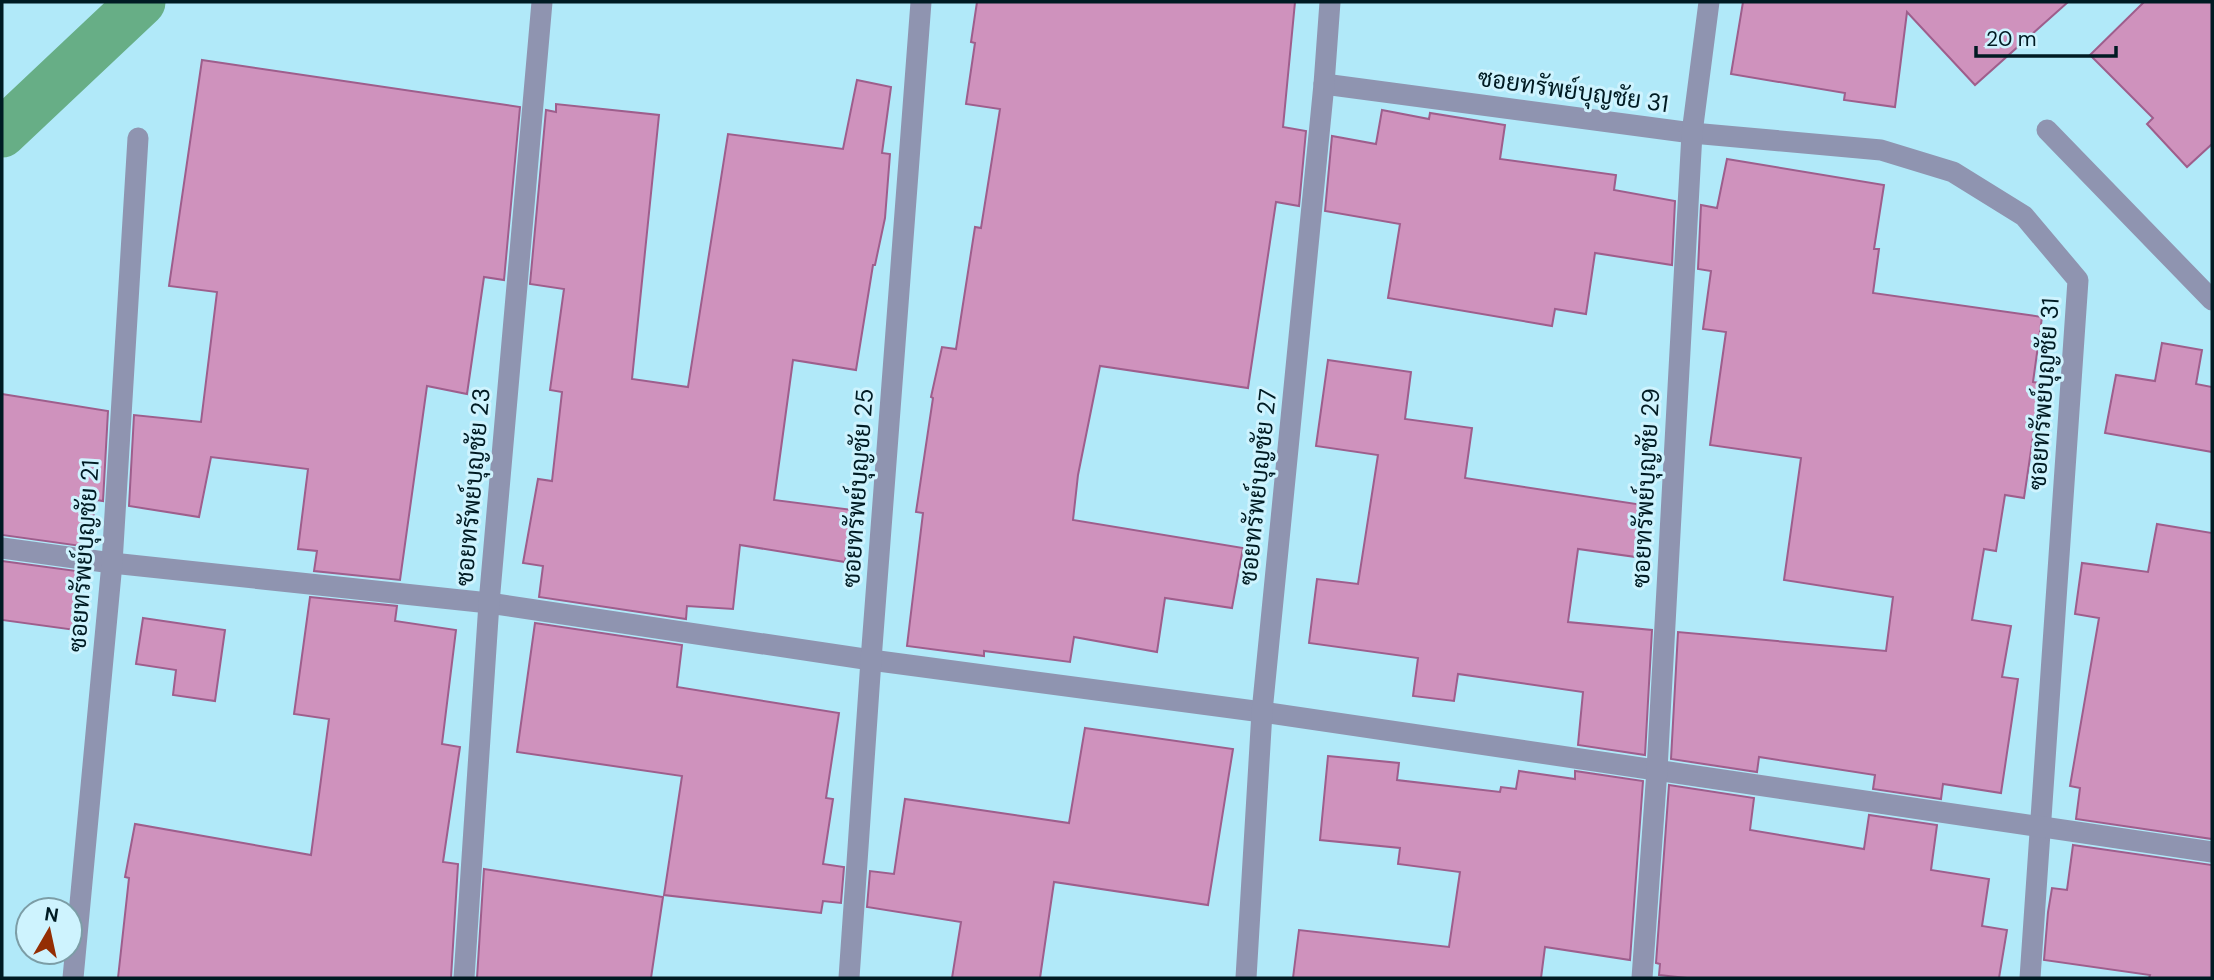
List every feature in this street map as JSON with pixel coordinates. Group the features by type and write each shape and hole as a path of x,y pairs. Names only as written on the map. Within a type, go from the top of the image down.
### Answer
{"street":[{"name":"ซอยทรัพย์บุญชัย 23","path":"464,978 489,603 542,2"},
{"name":"ซอยทรัพย์บุญชัย 25","path":"849,978 921,2"},
{"name":"ซอยทรัพย์บุญชัย 27","path":"1246,978 1262,712 1330,2"},
{"name":"ซอยทรัพย์บุญชัย 29","path":"1642,978 1657,770 1692,133 1709,2"},
{"name":"ซอยทรัพย์บุญชัย 31","path":"1324,84 1692,133 1881,150 1953,172 2024,216 2078,280 2030,978"},
{"path":"2047,130 2212,300"},
{"name":"ซอยทรัพย์บุญชัย 21","path":"73,978 112,563 138,138"},
{"path":"2,548 112,563 489,603 871,660 1262,712 2212,852"}],"building":[{"path":"977,2 1295,2 1283,127 1306,131 1299,206 1276,202 1248,388 1100,366 1078,475 1073,520 1243,548 1232,608 1165,598 1157,652 1074,637 1070,662 984,651 984,656 907,646 923,513 916,512 933,398 931,397 942,347 956,349 975,227 981,228 1000,109 966,104 975,43 971,42"},
{"path":"1743,2 2068,2 1975,85 1907,12 1895,107 1844,100 1845,93 1731,74"},
{"path":"2144,2 2212,2 2212,144 2187,167 2147,124 2153,118 2090,55"},
{"path":"202,60 520,107 504,280 484,277 467,394 427,386 400,580 314,571 317,551 298,549 308,469 211,457 199,517 129,506 134,415 201,422 217,292 169,286"},
{"path":"857,80 891,87 882,153 890,154 885,218 873,265 856,370 793,360 774,500 853,510 845,562 740,545 733,609 687,606 686,619 539,597 543,566 523,563 538,479 552,481 562,392 550,390 564,289 530,284 546,110 556,112 556,104 659,115 632,379 688,387 728,134 843,149"},
{"path":"1382,110 1429,119 1430,113 1505,125 1500,159 1616,175 1614,190 1675,201 1672,265 1595,253 1586,314 1555,309 1552,326 1388,298 1400,224 1325,211 1332,136 1376,144"},
{"path":"1727,159 1884,185 1874,249 1879,249 1873,293 2042,317 2033,382 2041,383 2024,498 2005,495 1996,551 1984,549 1972,620 2011,626 2002,677 2018,679 2001,793 1943,784 1941,799 1873,789 1875,775 1759,757 1757,772 1671,759 1678,632 1886,651 1893,597 1784,580 1801,458 1710,445 1726,332 1703,329 1711,271 1698,269 1701,205 1717,208"},
{"path":"2162,343 2202,350 2196,384 2212,387 2212,452 2105,433 2116,375 2155,381"},
{"path":"1328,360 1411,372 1405,419 1472,428 1465,478 1643,505 1636,557 1578,549 1568,622 1652,630 1645,755 1578,745 1583,692 1458,674 1454,701 1413,696 1418,658 1309,643 1317,579 1358,584 1378,455 1316,446"},
{"path":"2,394 108,411 103,501 96,500 88,547 2,535"},
{"path":"2157,524 2212,533 2212,839 2076,819 2080,788 2070,786 2099,618 2075,614 2082,563 2148,572"},
{"path":"2,561 84,572 75,630 2,620"},
{"path":"310,597 397,606 395,621 456,630 442,744 460,747 443,862 458,864 451,978 118,978 129,878 125,877 135,824 311,855 329,719 294,714"},
{"path":"143,618 225,630 215,701 173,695 176,670 136,664"},
{"path":"535,623 682,645 677,687 839,713 826,798 833,799 823,864 844,867 841,903 823,901 821,913 664,895 682,776 517,752"},
{"path":"1085,728 1233,749 1208,905 1054,882 1040,978 952,978 961,922 867,907 870,871 894,874 905,799 1069,823"},
{"path":"1328,756 1399,763 1397,780 1500,792 1501,787 1516,789 1519,771 1575,779 1575,771 1643,781 1630,960 1545,947 1541,978 1293,978 1299,930 1449,947 1460,872 1398,864 1400,848 1320,840"},
{"path":"1669,785 1754,798 1750,830 1864,849 1869,815 1937,825 1931,870 1989,879 1982,926 2007,930 1999,978 1687,978 1659,975 1660,964 1656,963"},
{"path":"2073,845 2212,865 2212,978 2149,978 2150,975 2044,960 2052,888 2067,890"},
{"path":"484,869 663,897 651,978 477,978"}],"waterway":[{"path":"2,133 141,2"}]}
